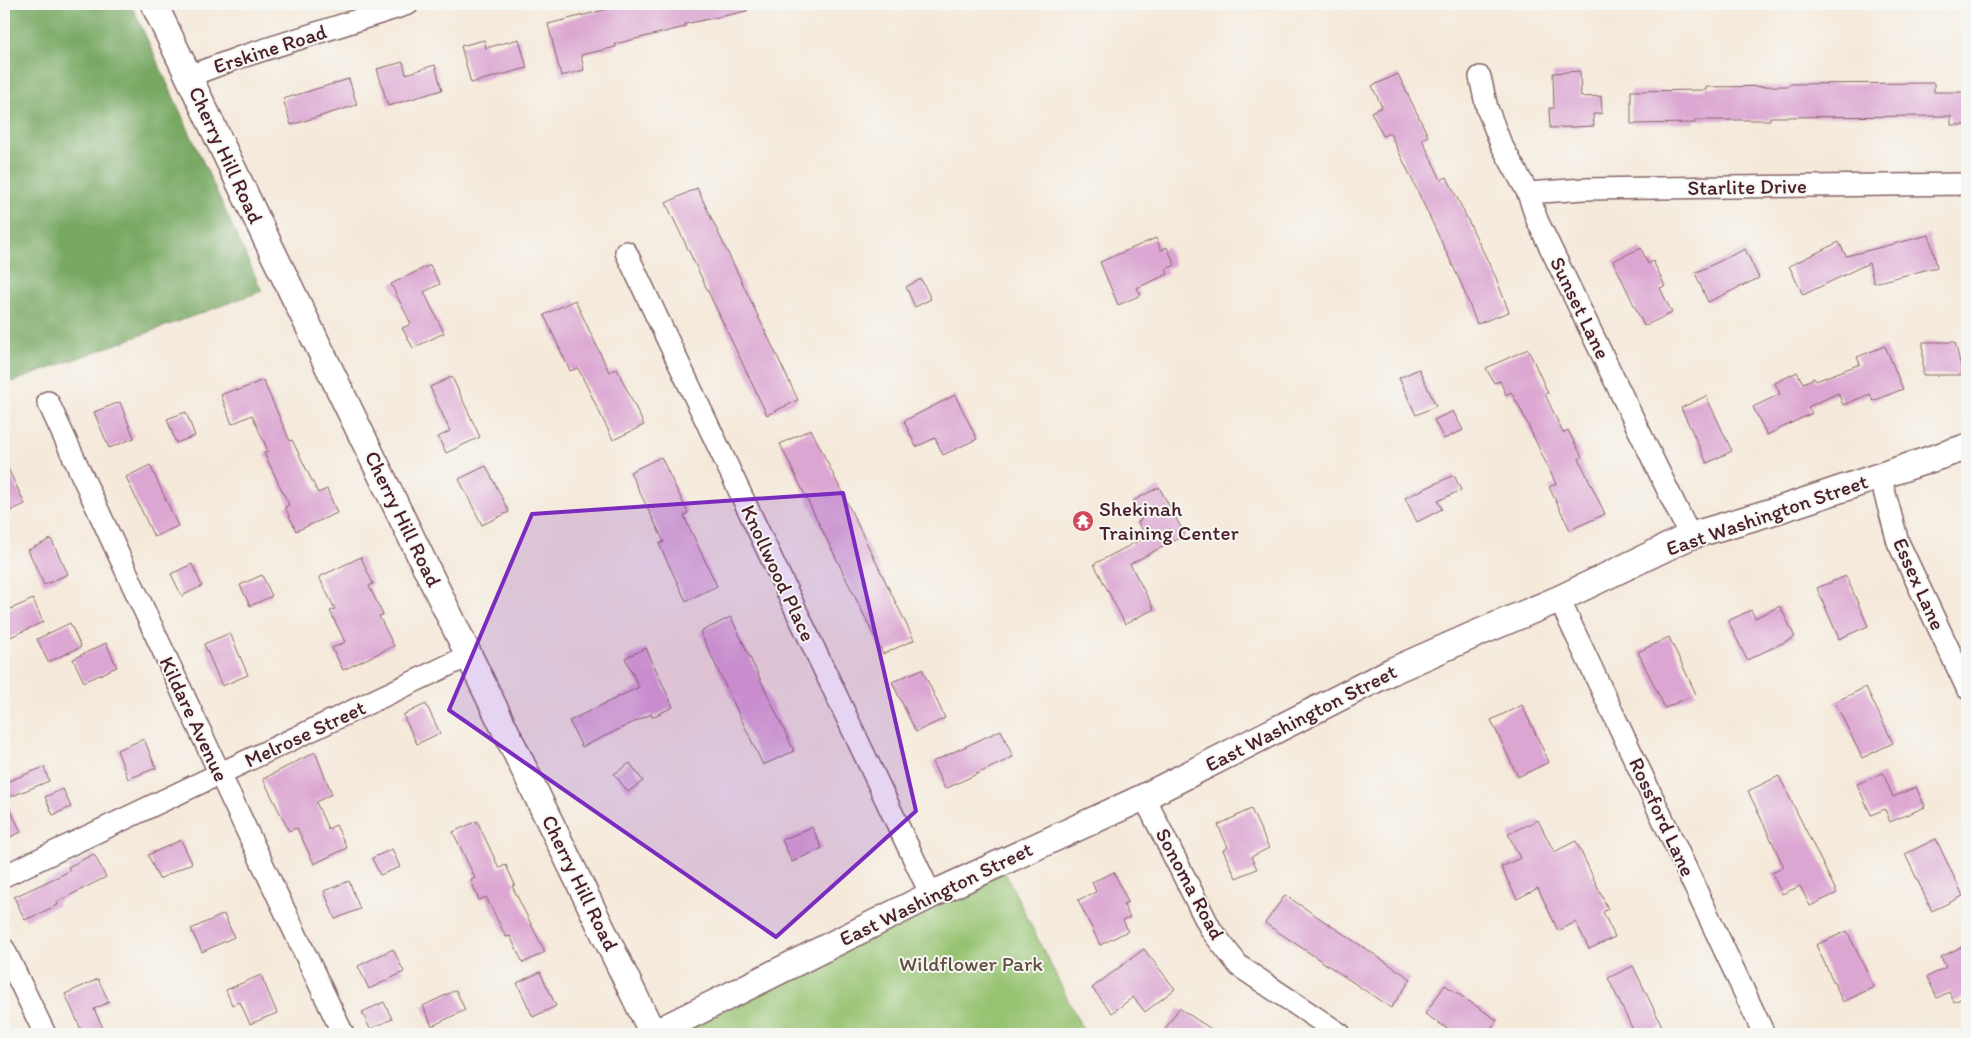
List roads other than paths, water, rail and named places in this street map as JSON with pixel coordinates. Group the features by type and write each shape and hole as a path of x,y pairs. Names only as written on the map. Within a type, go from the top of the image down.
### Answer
{"street":[{"name":"Cherry Hill Road","path":"154,4 653,1034"},
{"name":"Erskine Road","path":"189,76 238,58 408,4"},
{"name":"Sunset Lane","path":"1480,77 1487,108 1501,144 1528,193 1537,220 1690,536"},
{"name":"Starlite Drive","path":"1528,193 1584,189 1967,184"},
{"name":"Knollwood Place","path":"626,252 931,895"},
{"name":"Kildare Avenue","path":"48,402 343,1034"},
{"name":"East Washington Street","path":"653,1034 931,895 1144,797 1392,671 1559,599 1690,536 1781,509 1967,446"},
{"name":"Essex Lane","path":"1880,476 1898,542 1967,688"},
{"name":"Rossford Lane","path":"1559,599 1764,1034"},
{"name":"Melrose Street","path":"4,876 470,655"},
{"name":"Sonoma Road","path":"1144,797 1211,930 1239,966 1340,1034"},
{"path":"4,949 45,1034"}],"place":[{"name":"Shekinah Training Center","path":"1083,521"}],"park label":[{"name":"Wildflower Park","path":"971,964"}]}
